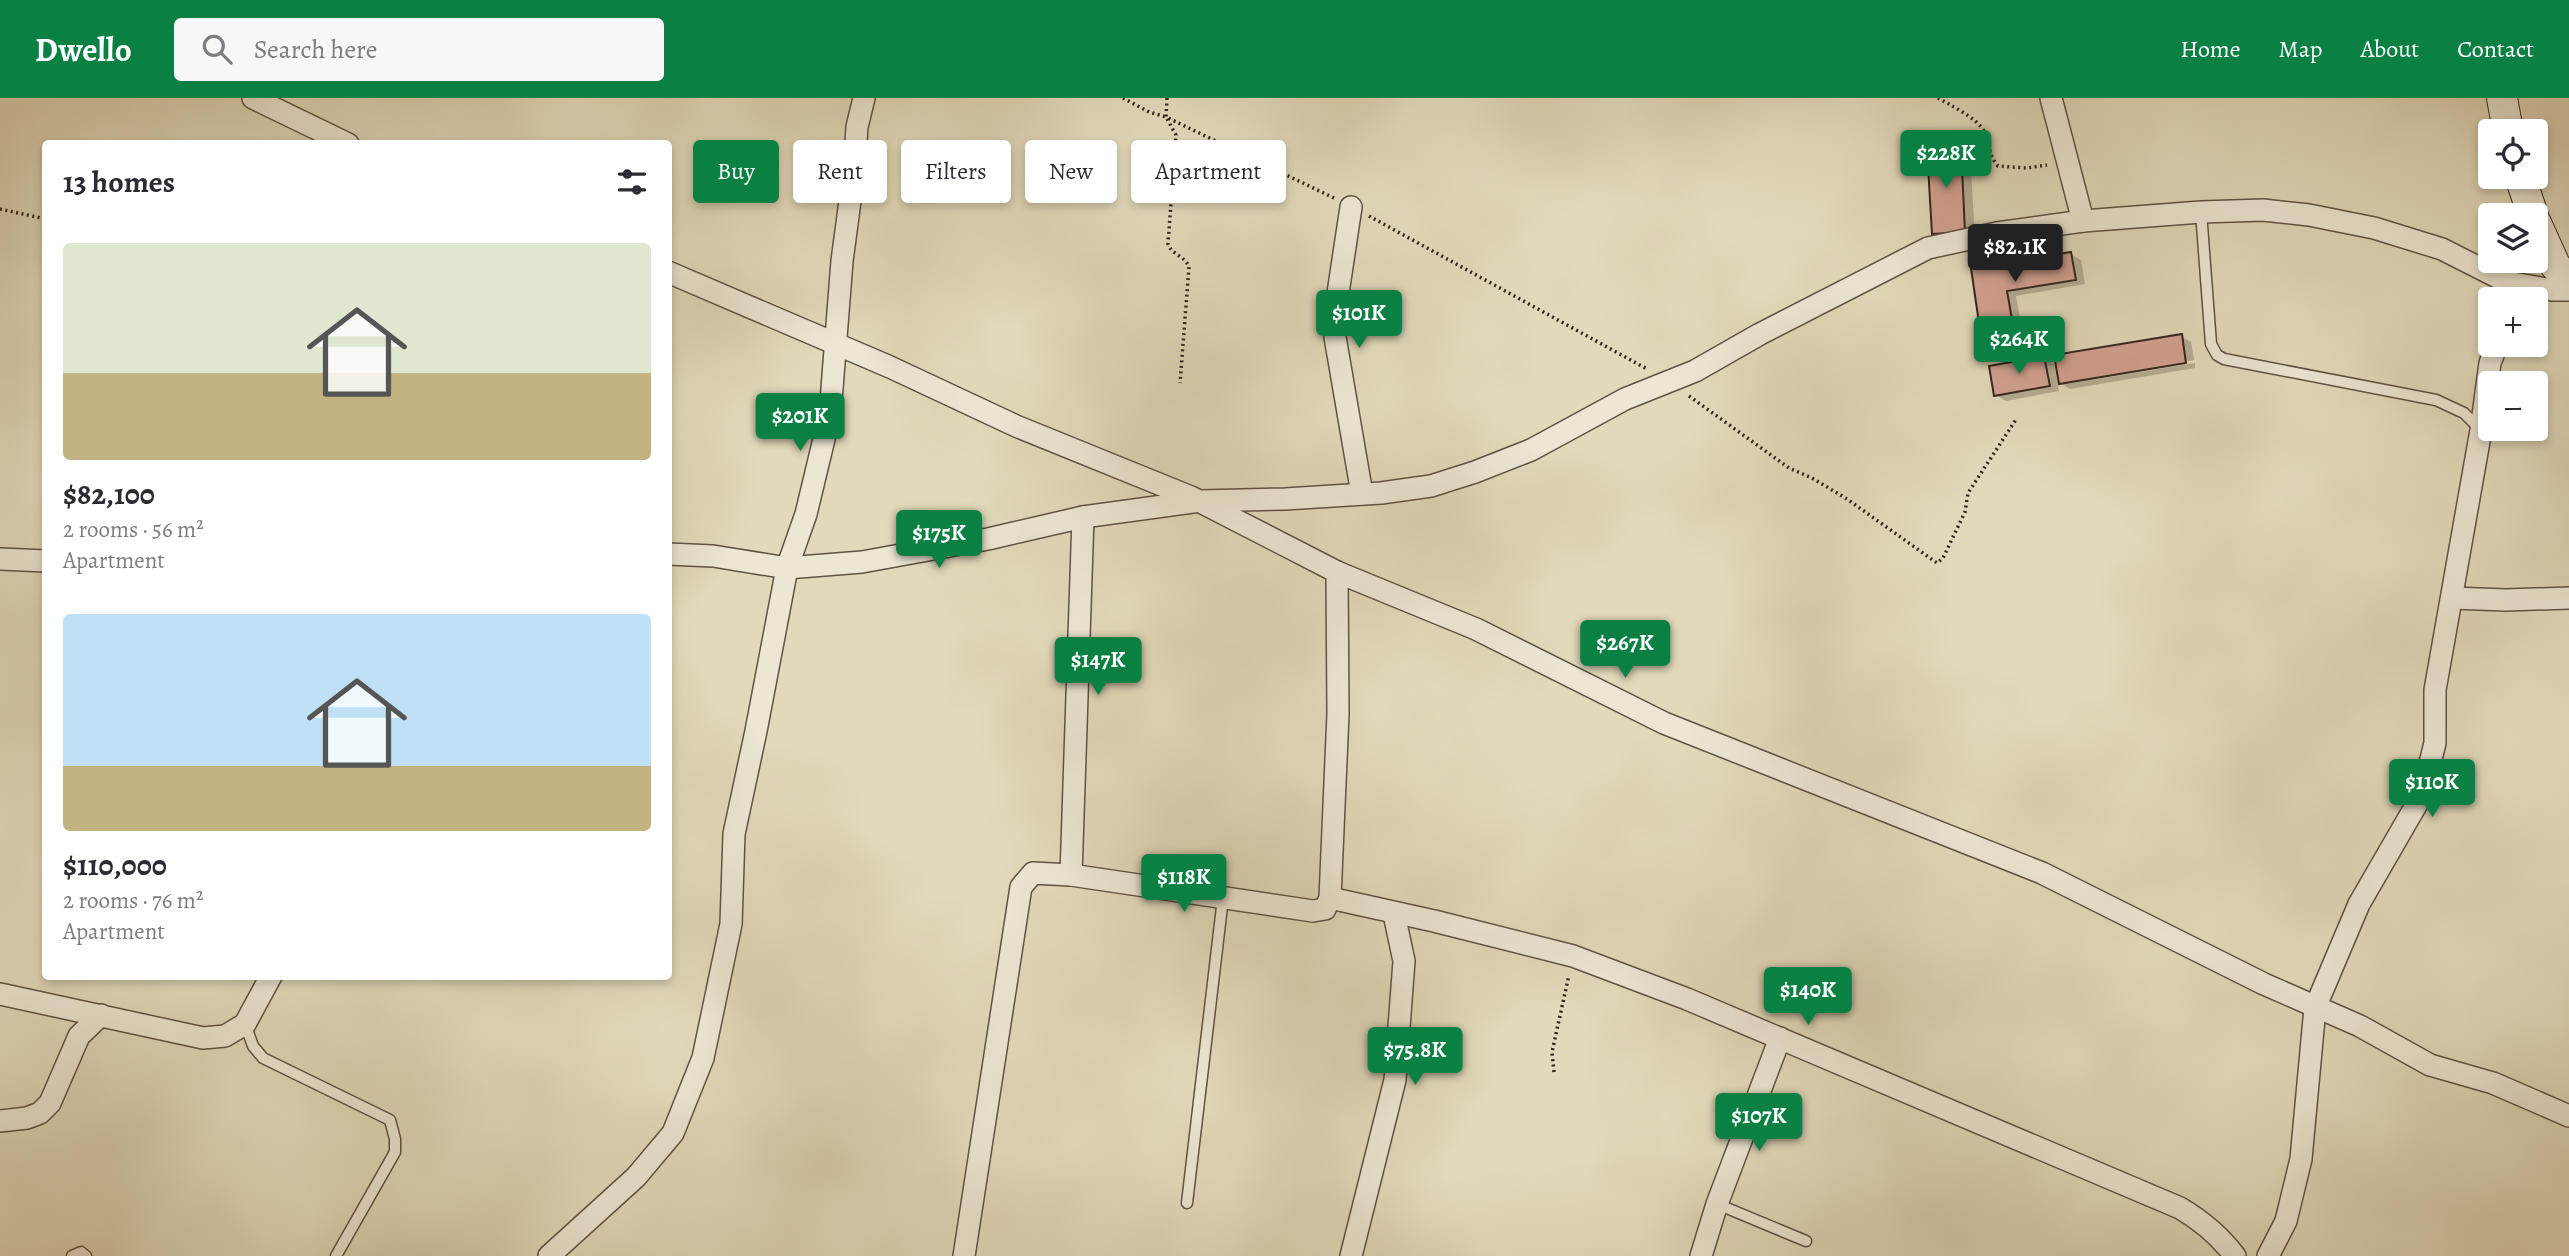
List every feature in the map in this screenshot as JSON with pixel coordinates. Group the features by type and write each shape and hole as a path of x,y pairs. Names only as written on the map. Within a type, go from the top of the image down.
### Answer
{"street":[{"path":"253,98 340,140"},
{"path":"549,1256 636,1177 673,1133 703,1058 731,924 734,834 757,731 787,568 806,514 826,438 844,239 855,171 857,127 864,98"},
{"path":"2051,98 2083,220"},
{"path":"2502,98 2506,119"},
{"path":"1351,206 1335,313 1335,337 1362,494"},
{"path":"672,554 713,556 787,568 862,562 1083,517 1200,501 1362,494 1431,486 1531,450 1625,399 1695,370 1928,248 1997,233 2083,220 2201,212 2286,213 2374,228 2442,249 2517,287"},
{"path":"2548,250 2555,265 2569,283"},
{"path":"672,274 836,344 1016,426 1200,501 1337,572 1476,629 1664,723 2042,873 2315,1008 2360,1026 2430,1065 2493,1083 2569,1116"},
{"path":"2548,291 2569,290"},
{"path":"2268,1256 2286,1220 2301,1159 2315,1008 2359,904 2422,795 2435,743 2435,690 2479,441"},
{"path":"1071,876 1083,517"},
{"path":"0,559 42,561"},
{"path":"964,1256 1021,887 1033,873 1071,876 1313,911 1325,909 1330,898 1338,714 1337,572"},
{"path":"2452,598 2569,598"},
{"path":"1330,898 1573,956 1687,999 2180,1208 2201,1220 2223,1240 2235,1256"},
{"path":"1352,1256 1395,1080 1404,961 1394,914"},
{"path":"0,994 203,1038 225,1036 245,1024 269,980"},
{"path":"0,1121 27,1118 40,1113 50,1102 79,1036 101,1015"},
{"path":"1701,1256 1717,1204 1780,1038"}],"lane":[{"path":"2201,212 2211,344 2217,355 2224,359 2436,400 2464,413 2478,427"},
{"path":"1187,1203 1223,898"},
{"path":"245,1024 253,1046 263,1058 390,1120 395,1152 337,1256"},
{"path":"1717,1204 1806,1241"},
{"path":"72,1256 80,1252 86,1256"}],"path":[{"path":"1123,98 1351,206 1669,381 1789,468 1847,499 1937,563 1943,558 1965,512 1968,493 2017,418"},
{"path":"1167,98 1166,117 1176,135 1168,244 1170,250 1187,262 1189,267 1180,383"},
{"path":"1938,98 1983,129 1990,156 1998,166 2027,168 2067,162"},
{"path":"0,209 42,218"},
{"path":"1554,1072 1552,1052 1573,956"}],"building":[{"path":"1961,147 1965,232 1932,234 1927,149"},
{"path":"2071,252 2076,280 2007,291 2013,325 1980,330 1971,268"},
{"path":"2182,334 2186,363 2059,384 2054,355"},
{"path":"2044,356 2050,386 1994,396 1989,366"}]}
